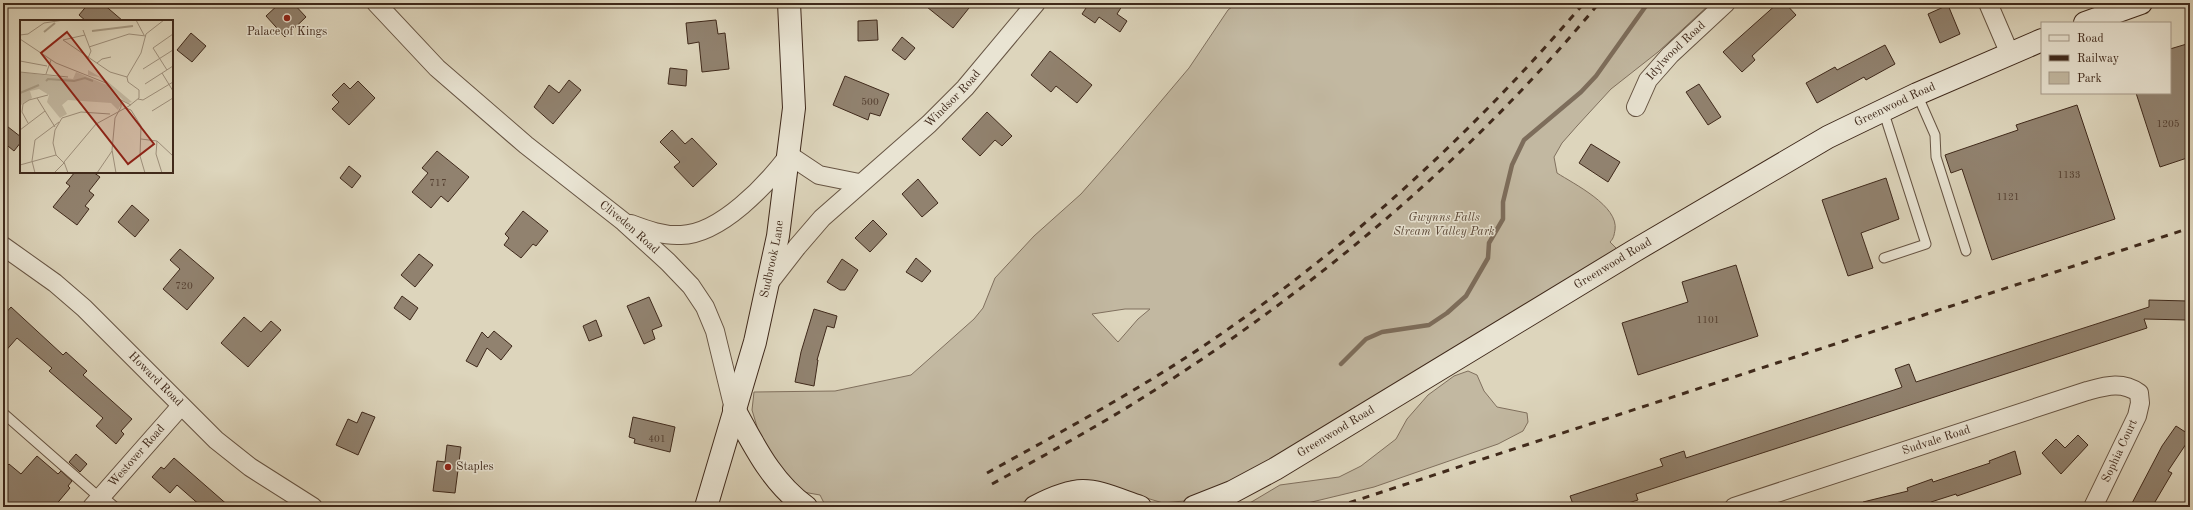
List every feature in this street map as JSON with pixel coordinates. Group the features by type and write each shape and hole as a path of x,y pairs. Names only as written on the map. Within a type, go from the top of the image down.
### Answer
{"street":[{"name":"Cliveden Road","path":"376,3 437,68 526,145 624,222 668,262 691,286 705,307 715,331 734,409 762,460 777,481 806,507"},
{"name":"Sudbrook Lane","path":"706,507 755,342 778,236 794,108 789,3"},
{"name":"Windsor Road","path":"769,283 822,218 859,183 928,124 965,88 1036,3"},
{"name":"Idylwood Road","path":"1636,107 1648,80 1670,55 1726,3"},
{"path":"1988,3 2009,52"},
{"path":"2088,22 2141,3"},
{"name":"Greenwood Road","path":"1194,507 1206,504 1232,492 1274,469 1776,166 1828,137 2009,52 2041,40"},
{"path":"624,222 661,234 683,235 702,230 721,220 759,191 789,155 819,175 859,183"},
{"name":"Howard Road","path":"3,246 55,283 84,308 216,440 250,467 313,507"},
{"name":"Sudvale Road","path":"1734,507 2087,391 2121,385 2130,387 2139,393"},
{"name":"Sophia Court","path":"2093,507 2137,416 2140,403 2139,393"},
{"name":"Westover Road","path":"102,502 182,406"},
{"path":"1035,507 1058,495 1079,490 1100,493 1140,507"}],"lane":[{"path":"1917,94 1935,135 1936,157 1966,251"},
{"path":"1883,110 1926,244 1884,258"},
{"path":"3,413 102,502"}],"green space":[{"name":"Gwynns Falls Stream Valley Park","path":"1237,3 1711,3 1658,52 1611,89 1562,143 1554,157 1557,173 1594,197 1603,204 1610,213 1614,221 1615,230 1613,238 1610,242 1617,249 1271,461 1203,496 1184,501 1163,503 1087,480 1071,481 1055,486 1014,507 826,507 820,495 803,492 779,467 761,440 752,410 754,392 835,391 911,375 974,319 983,308 995,278 1034,236 1081,194 1118,152 1189,68 1228,10","holes":["1125,309 1150,309 1138,319 1118,342 1092,314"]},
{"path":"1468,371 1477,375 1484,391 1497,407 1527,413 1528,422 1523,431 1498,444 1374,487 1291,507 1243,507 1280,485 1339,477 1361,466 1396,439 1407,419 1428,395 1454,376"}],"building":[{"path":"89,3 102,3 122,20 85,20 79,15"},
{"name":"Palace of Kings","path":"280,3 293,3 306,17 285,37 266,16"},
{"path":"922,3 973,3 953,28"},
{"path":"1078,3 1124,3 1117,14 1127,21 1120,32 1099,17 1095,23 1082,14 1086,8"},
{"path":"1778,3 1785,3 1796,15 1752,56 1755,60 1742,72 1723,52"},
{"path":"1948,5 1960,34 1940,43 1928,14"},
{"path":"716,20 718,34 725,33 729,69 702,72 699,42 688,44 686,23"},
{"path":"877,20 878,40 858,41 858,21"},
{"path":"191,33 206,46 192,62 177,50"},
{"path":"902,37 915,48 905,60 892,50"},
{"path":"2190,43 2190,157 2160,167 2136,94 2171,94 2171,49"},
{"path":"1885,45 1895,64 1866,80 1864,77 1817,103 1806,83 1835,67 1837,70"},
{"path":"1050,51 1092,85 1077,103 1056,86 1051,92 1031,75"},
{"path":"670,68 687,70 686,86 668,84"},
{"path":"845,76 889,94 880,116 870,113 868,120 833,105"},
{"path":"569,80 581,90 553,124 534,107 549,85 559,93"},
{"path":"358,81 375,98 349,125 332,109 339,102 332,95 344,83 350,89"},
{"path":"1699,84 1721,117 1708,125 1686,92"},
{"path":"2077,105 2115,219 1992,260 1962,169 1951,173 1945,155 2018,130 2016,125"},
{"path":"987,112 1012,136 1002,146 995,140 980,156 962,139"},
{"path":"3,123 20,136 20,143 14,151 3,142"},
{"path":"672,130 685,144 692,138 717,164 693,187 674,167 680,162 660,142"},
{"path":"1591,144 1620,162 1608,182 1579,163"},
{"path":"437,151 469,177 448,202 441,196 431,208 412,192 428,173 422,168"},
{"path":"349,166 361,176 352,188 340,178"},
{"path":"74,173 94,173 100,177 89,191 94,195 85,206 89,209 77,225 53,207 70,186 66,183"},
{"path":"1886,178 1899,219 1861,233 1873,268 1848,276 1822,200"},
{"path":"918,179 938,203 922,217 902,194"},
{"path":"132,205 149,220 135,237 118,222"},
{"path":"523,211 548,231 536,246 533,244 521,258 504,245 509,238 505,234"},
{"path":"873,220 887,234 870,252 855,238"},
{"path":"180,249 214,278 187,310 163,289 180,269 170,260"},
{"path":"419,254 433,265 415,287 401,275"},
{"path":"916,258 931,271 922,282 906,272"},
{"path":"842,259 858,270 845,290 840,290 827,282"},
{"path":"1736,265 1758,336 1638,375 1622,323 1688,302 1682,282"},
{"path":"402,296 418,308 410,320 394,308"},
{"path":"649,297 662,326 652,330 655,339 644,344 627,306"},
{"path":"2149,300 2188,301 2187,320 2144,319 2147,328 1636,494 1638,500 1615,507 1574,507 1570,496 1663,466 1660,459 1684,451 1686,458 1900,388 1902,387 1895,369 1909,364 1916,382 2149,307"},
{"path":"11,307 63,355 66,352 87,371 83,375 132,419 121,431 124,434 116,444 96,426 103,418 49,371 52,368 17,338 3,354 3,316"},
{"path":"814,309 837,316 834,328 827,326 817,360 814,386 795,382 801,352"},
{"path":"244,317 261,332 271,321 281,330 248,367 221,343"},
{"path":"596,320 602,336 589,341 583,326"},
{"path":"494,331 512,346 501,360 487,348 477,367 466,361 482,332 488,338"},
{"path":"362,412 375,417 358,455 336,445 348,419 357,423"},
{"path":"633,417 675,427 670,452 634,443 635,439 629,437"},
{"path":"2176,426 2190,435 2190,438 2168,471 2172,473 2152,507 2130,507 2162,446"},
{"path":"2078,435 2088,445 2061,474 2042,453 2056,439 2065,448"},
{"path":"447,445 461,447 455,493 433,491 437,461 445,462"},
{"path":"2015,451 2021,474 1957,496 1956,494 1931,502 1933,507 1864,507 1863,502 1908,491 1907,488 1932,479 1933,482 1990,463 1989,461"},
{"path":"76,454 87,464 80,472 69,462"},
{"path":"37,456 58,474 61,471 72,481 68,486 70,488 54,507 3,507 3,470 9,464 21,474"},
{"path":"174,458 230,507 202,507 177,485 170,493 152,477 161,467 164,469"}],"waterway":[{"path":"1341,364 1366,339 1382,332 1429,325 1447,313 1466,296 1488,258 1489,243 1503,219 1503,202 1512,165 1524,140 1581,92 1596,76 1648,3"}],"railway":[{"path":"987,473 1098,411 1179,362 1258,308 1309,269 1358,229 1453,143 1542,51 1584,3"},
{"path":"992,484 1095,427 1155,390 1217,349 1277,306 1335,261 1392,214 1500,113 1551,59 1599,3"},
{"path":"1336,507 2190,228"}],"place":[{"name":"Palace of Kings","path":"287,18"},
{"name":"Staples","path":"448,467"}]}
